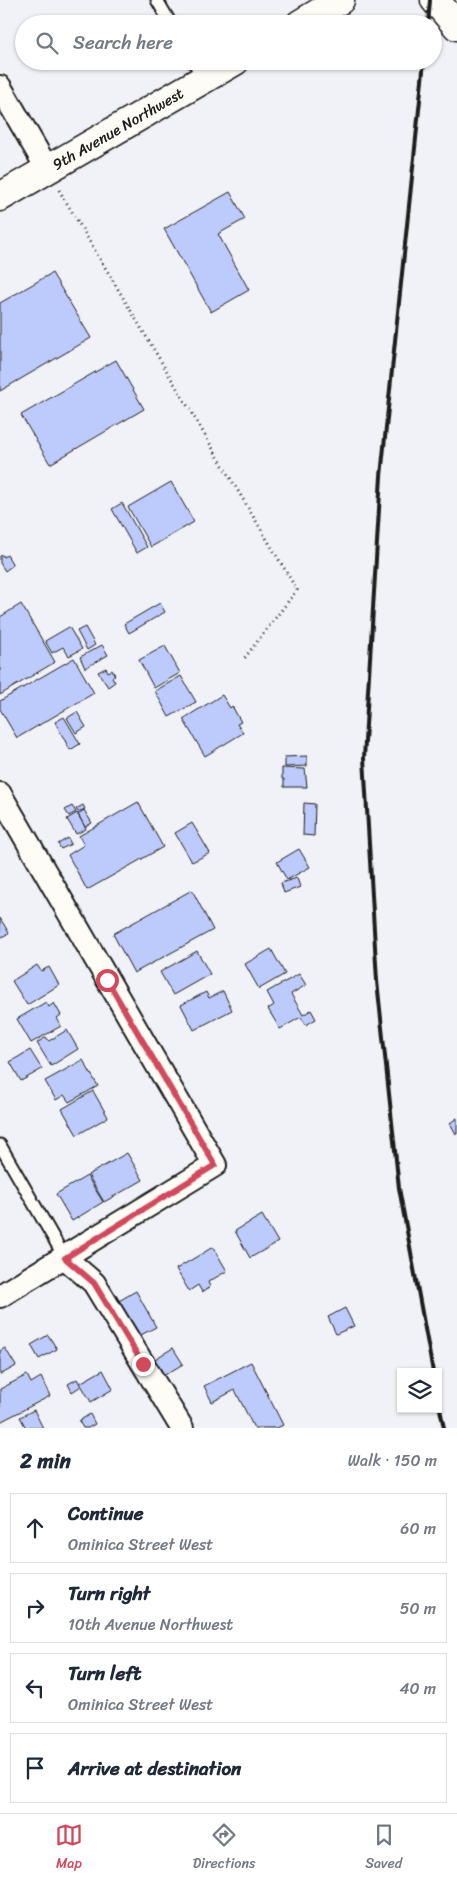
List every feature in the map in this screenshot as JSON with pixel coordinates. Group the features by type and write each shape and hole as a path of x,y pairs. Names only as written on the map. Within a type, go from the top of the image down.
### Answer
{"main road":[{"path":"435,0 457,26"},
{"name":"9th Avenue Northwest","path":"0,197 48,170 199,70"}],"street":[{"path":"0,88 48,170"},
{"path":"0,794 215,1165 0,1296"},
{"path":"65,1258 94,1283 182,1428"}],"lane":[{"path":"157,0 166,15"},
{"path":"0,1146 65,1258"}],"path":[{"path":"48,170 297,590 243,660"}],"building":[{"path":"230,192 245,219 218,234 249,290 211,312 164,229"},
{"path":"52,273 91,338 0,391 0,303"},
{"path":"116,360 144,409 50,464 21,415"},
{"path":"171,482 194,522 151,547 128,507"},
{"path":"122,503 147,547 137,553 112,509"},
{"path":"3,555 4,557 7,555 13,565 5,571 0,563 0,556"},
{"path":"160,603 165,612 129,633 124,624"},
{"path":"21,604 55,662 0,695 0,617"},
{"path":"69,627 82,649 69,656 63,647 52,653 45,641"},
{"path":"85,627 95,645 87,650 77,631"},
{"path":"102,645 108,655 85,668 80,657"},
{"path":"165,646 180,673 154,688 139,660"},
{"path":"74,658 94,693 17,738 0,709 0,701"},
{"path":"106,668 108,672 112,670 115,675 112,677 115,682 108,687 98,672"},
{"path":"181,676 196,702 169,717 155,691"},
{"path":"222,695 230,708 232,706 241,722 237,724 243,733 205,756 183,719"},
{"path":"77,712 86,727 76,733 67,718"},
{"path":"64,717 80,744 70,750 55,722"},
{"path":"307,756 307,766 285,767 285,757"},
{"path":"282,768 305,769 307,787 284,787"},
{"path":"138,802 163,847 87,890 68,855 84,845 79,836"},
{"path":"304,803 315,804 314,836 303,835"},
{"path":"83,805 85,809 78,812 76,809"},
{"path":"72,806 76,812 69,816 65,810"},
{"path":"84,810 92,823 85,827 78,814"},
{"path":"77,813 86,829 76,834 67,819"},
{"path":"192,823 210,853 192,862 175,833"},
{"path":"68,838 71,844 61,849 58,844"},
{"path":"299,849 310,867 287,880 277,862"},
{"path":"297,878 300,887 284,893 281,883"},
{"path":"192,890 213,930 134,973 113,934"},
{"path":"0,918 9,933 0,938"},
{"path":"271,949 285,974 259,989 245,964"},
{"path":"197,951 210,974 173,995 160,972"},
{"path":"37,965 41,971 49,967 59,985 27,1005 12,981"},
{"path":"299,974 306,985 291,994 303,1015 311,1010 316,1019 306,1025 301,1017 280,1029 268,1009 274,1005 267,992"},
{"path":"223,991 232,1010 194,1030 181,1005 206,992 209,998"},
{"path":"46,1002 49,1007 54,1003 61,1015 57,1018 61,1026 31,1043 17,1019"},
{"path":"67,1030 78,1049 51,1066 37,1043 46,1037 49,1041"},
{"path":"30,1050 42,1069 21,1081 10,1062"},
{"path":"83,1060 98,1086 69,1102 64,1095 56,1100 45,1081"},
{"path":"93,1091 108,1117 77,1135 62,1109"},
{"path":"457,1118 457,1134 456,1134 450,1123"},
{"path":"127,1153 143,1180 104,1202 88,1175"},
{"path":"87,1176 103,1202 72,1221 56,1194"},
{"path":"262,1215 278,1242 250,1258 235,1231"},
{"path":"213,1247 227,1271 208,1282 210,1287 202,1292 198,1285 189,1291 176,1269"},
{"path":"136,1291 156,1327 137,1337 117,1302"},
{"path":"345,1308 354,1326 336,1334 328,1317"},
{"path":"48,1335 57,1349 39,1359 31,1345"},
{"path":"5,1348 16,1366 0,1375 0,1351"},
{"path":"173,1348 183,1364 163,1376 153,1360"},
{"path":"251,1362 283,1425 277,1428 254,1428 235,1390 212,1402 204,1386"},
{"path":"103,1370 113,1389 91,1402 80,1383"},
{"path":"27,1375 31,1383 41,1377 50,1396 0,1422 0,1389"},
{"path":"77,1379 81,1386 72,1392 68,1384"},
{"path":"34,1410 43,1428 26,1428 20,1417"},
{"path":"90,1414 95,1424 88,1428 83,1428 79,1421"}],"railway":[{"path":"429,15 430,0"},
{"path":"423,70 381,476 364,758 377,981 399,1188 432,1368"},
{"path":"441,1413 444,1428"}],"route":[{"path":"107,980 215,1165 65,1258 94,1283 143,1364"}]}
